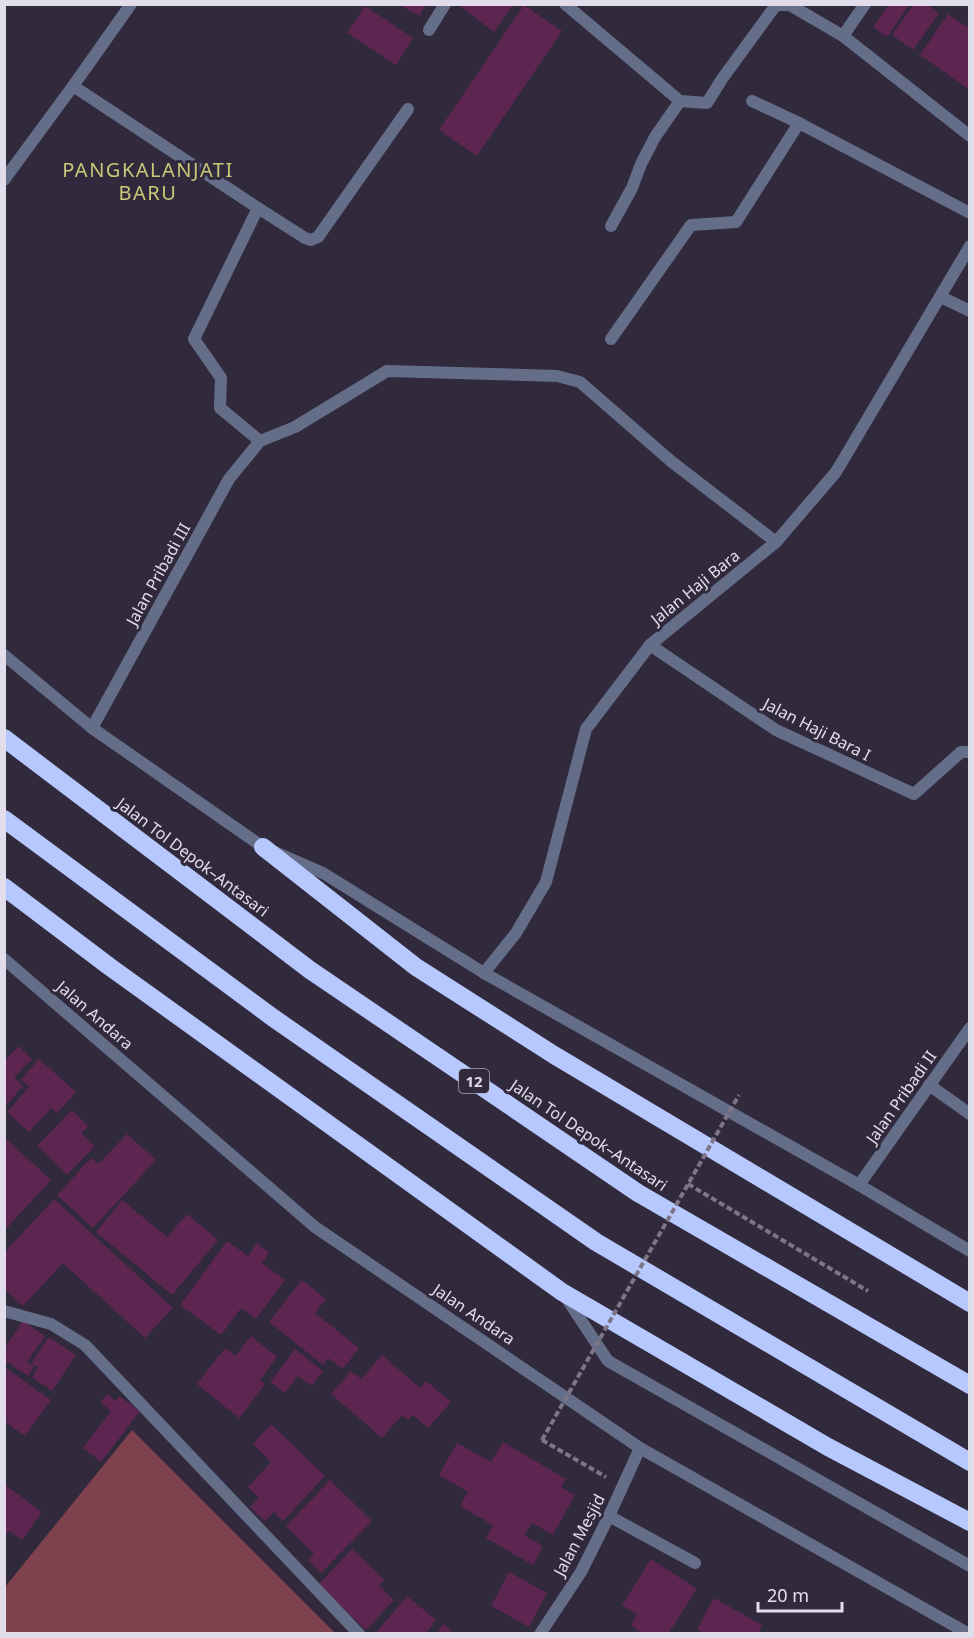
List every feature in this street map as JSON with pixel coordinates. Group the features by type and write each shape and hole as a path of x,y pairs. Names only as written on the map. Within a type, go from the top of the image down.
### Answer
{"highway":[{"name":"Jalan Tol Depok–Antasari","path":"4,738 309,970 638,1193 969,1385"},
{"path":"4,819 272,1017 596,1242 969,1462"},
{"path":"263,847 416,967 554,1055 969,1303"},
{"path":"4,887 129,981 562,1292 828,1447 969,1522"}],"street":[{"path":"4,180 131,4"},
{"path":"429,30 445,4"},
{"path":"565,4 681,101 707,103 776,5 790,4 843,36 969,136"},
{"path":"843,36 865,4"},
{"path":"73,86 258,208 311,240 318,237 408,109"},
{"path":"611,226 632,188 655,137 681,101"},
{"path":"752,101 799,123 969,213"},
{"path":"611,339 691,225 736,222 799,123"},
{"path":"258,208 194,339 221,378 220,408 260,441 295,427 387,371 556,376 580,382 672,462 776,542"},
{"name":"Jalan Haji Bara","path":"484,972 516,933 546,882 586,729 650,645 776,542 836,472 969,246"},
{"path":"941,297 969,311"},
{"name":"Jalan Pribadi III","path":"92,728 229,479 260,441"},
{"name":"Jalan Haji Bara I","path":"650,645 776,730 914,794 961,752 969,752"},
{"path":"4,655 92,728 263,847 323,873 484,972 859,1185 969,1251"},
{"name":"Jalan Andara","path":"4,958 315,1227 640,1448 969,1634"},
{"name":"Jalan Pribadi II","path":"859,1185 969,1028"},
{"path":"929,1085 969,1114"},
{"path":"562,1292 608,1361 969,1566"},
{"path":"4,1311 51,1324 85,1345 359,1634"},
{"name":"Jalan Mesjid","path":"540,1634 580,1572 640,1448"},
{"path":"609,1516 695,1563"}],"path":[{"path":"605,1476 542,1440 739,1095"},
{"path":"688,1184 868,1290"}],"shaded area":[{"path":"132,1430 335,1633 5,1633 5,1587"}],"building":[{"path":"398,4 426,4 420,16"},
{"path":"457,4 514,4 494,32"},
{"path":"889,4 910,4 887,37 873,27"},
{"path":"914,4 927,4 939,13 913,50 892,35"},
{"path":"524,5 562,31 477,156 439,130"},
{"path":"365,6 413,38 396,65 347,33"},
{"path":"948,14 970,29 970,90 920,55"},
{"path":"19,1046 32,1059 14,1077 23,1086 5,1106 5,1060"},
{"path":"39,1059 76,1092 57,1113 51,1108 29,1132 7,1112 29,1087 21,1079"},
{"path":"72,1110 88,1126 81,1133 95,1146 67,1175 37,1146"},
{"path":"127,1134 156,1160 93,1228 57,1195 91,1158 98,1164"},
{"path":"4,1137 51,1180 4,1231"},
{"path":"54,1199 173,1308 145,1338 63,1263 23,1306 4,1289 4,1253"},
{"path":"122,1200 167,1237 187,1214 218,1240 172,1295 96,1232"},
{"path":"227,1241 248,1256 257,1243 269,1253 262,1263 285,1280 256,1319 241,1308 221,1335 180,1305"},
{"path":"302,1280 326,1299 315,1313 359,1348 343,1369 328,1358 323,1365 269,1322"},
{"path":"23,1321 45,1336 27,1362 34,1366 28,1376 4,1360 4,1349"},
{"path":"251,1336 277,1357 260,1380 265,1384 239,1418 197,1384 225,1348 235,1356"},
{"path":"49,1337 76,1355 52,1391 32,1377 38,1367 31,1363"},
{"path":"295,1349 323,1371 312,1386 298,1376 285,1393 270,1382"},
{"path":"382,1355 420,1388 426,1381 451,1402 428,1428 413,1415 408,1420 402,1415 382,1438 331,1394 351,1371 361,1379"},
{"path":"4,1367 51,1400 25,1436 4,1421"},
{"path":"107,1394 116,1401 119,1396 140,1411 101,1462 83,1448 111,1411 100,1402"},
{"path":"271,1424 325,1476 283,1521 274,1512 265,1521 250,1507 259,1498 248,1487 271,1462 253,1444"},
{"path":"503,1442 566,1479 561,1487 575,1495 553,1535 532,1523 524,1535 543,1546 533,1565 486,1538 493,1525 460,1506 468,1492 439,1475 457,1443 491,1462"},
{"path":"330,1480 372,1521 321,1573 308,1560 314,1554 286,1526"},
{"path":"4,1484 42,1512 22,1540 9,1531 4,1538"},
{"path":"352,1549 384,1579 379,1586 394,1600 366,1630 318,1585"},
{"path":"651,1559 697,1589 668,1634 643,1634 631,1625 637,1615 622,1605"},
{"path":"509,1572 547,1593 529,1627 491,1606"},
{"path":"407,1596 436,1620 425,1634 375,1634"},
{"path":"714,1598 762,1625 758,1634 700,1634 701,1631 697,1629"},
{"path":"444,1624 454,1634 436,1634"}],"district":[{"name":"PANGKALANJATI BARU","path":"148,180"}]}
